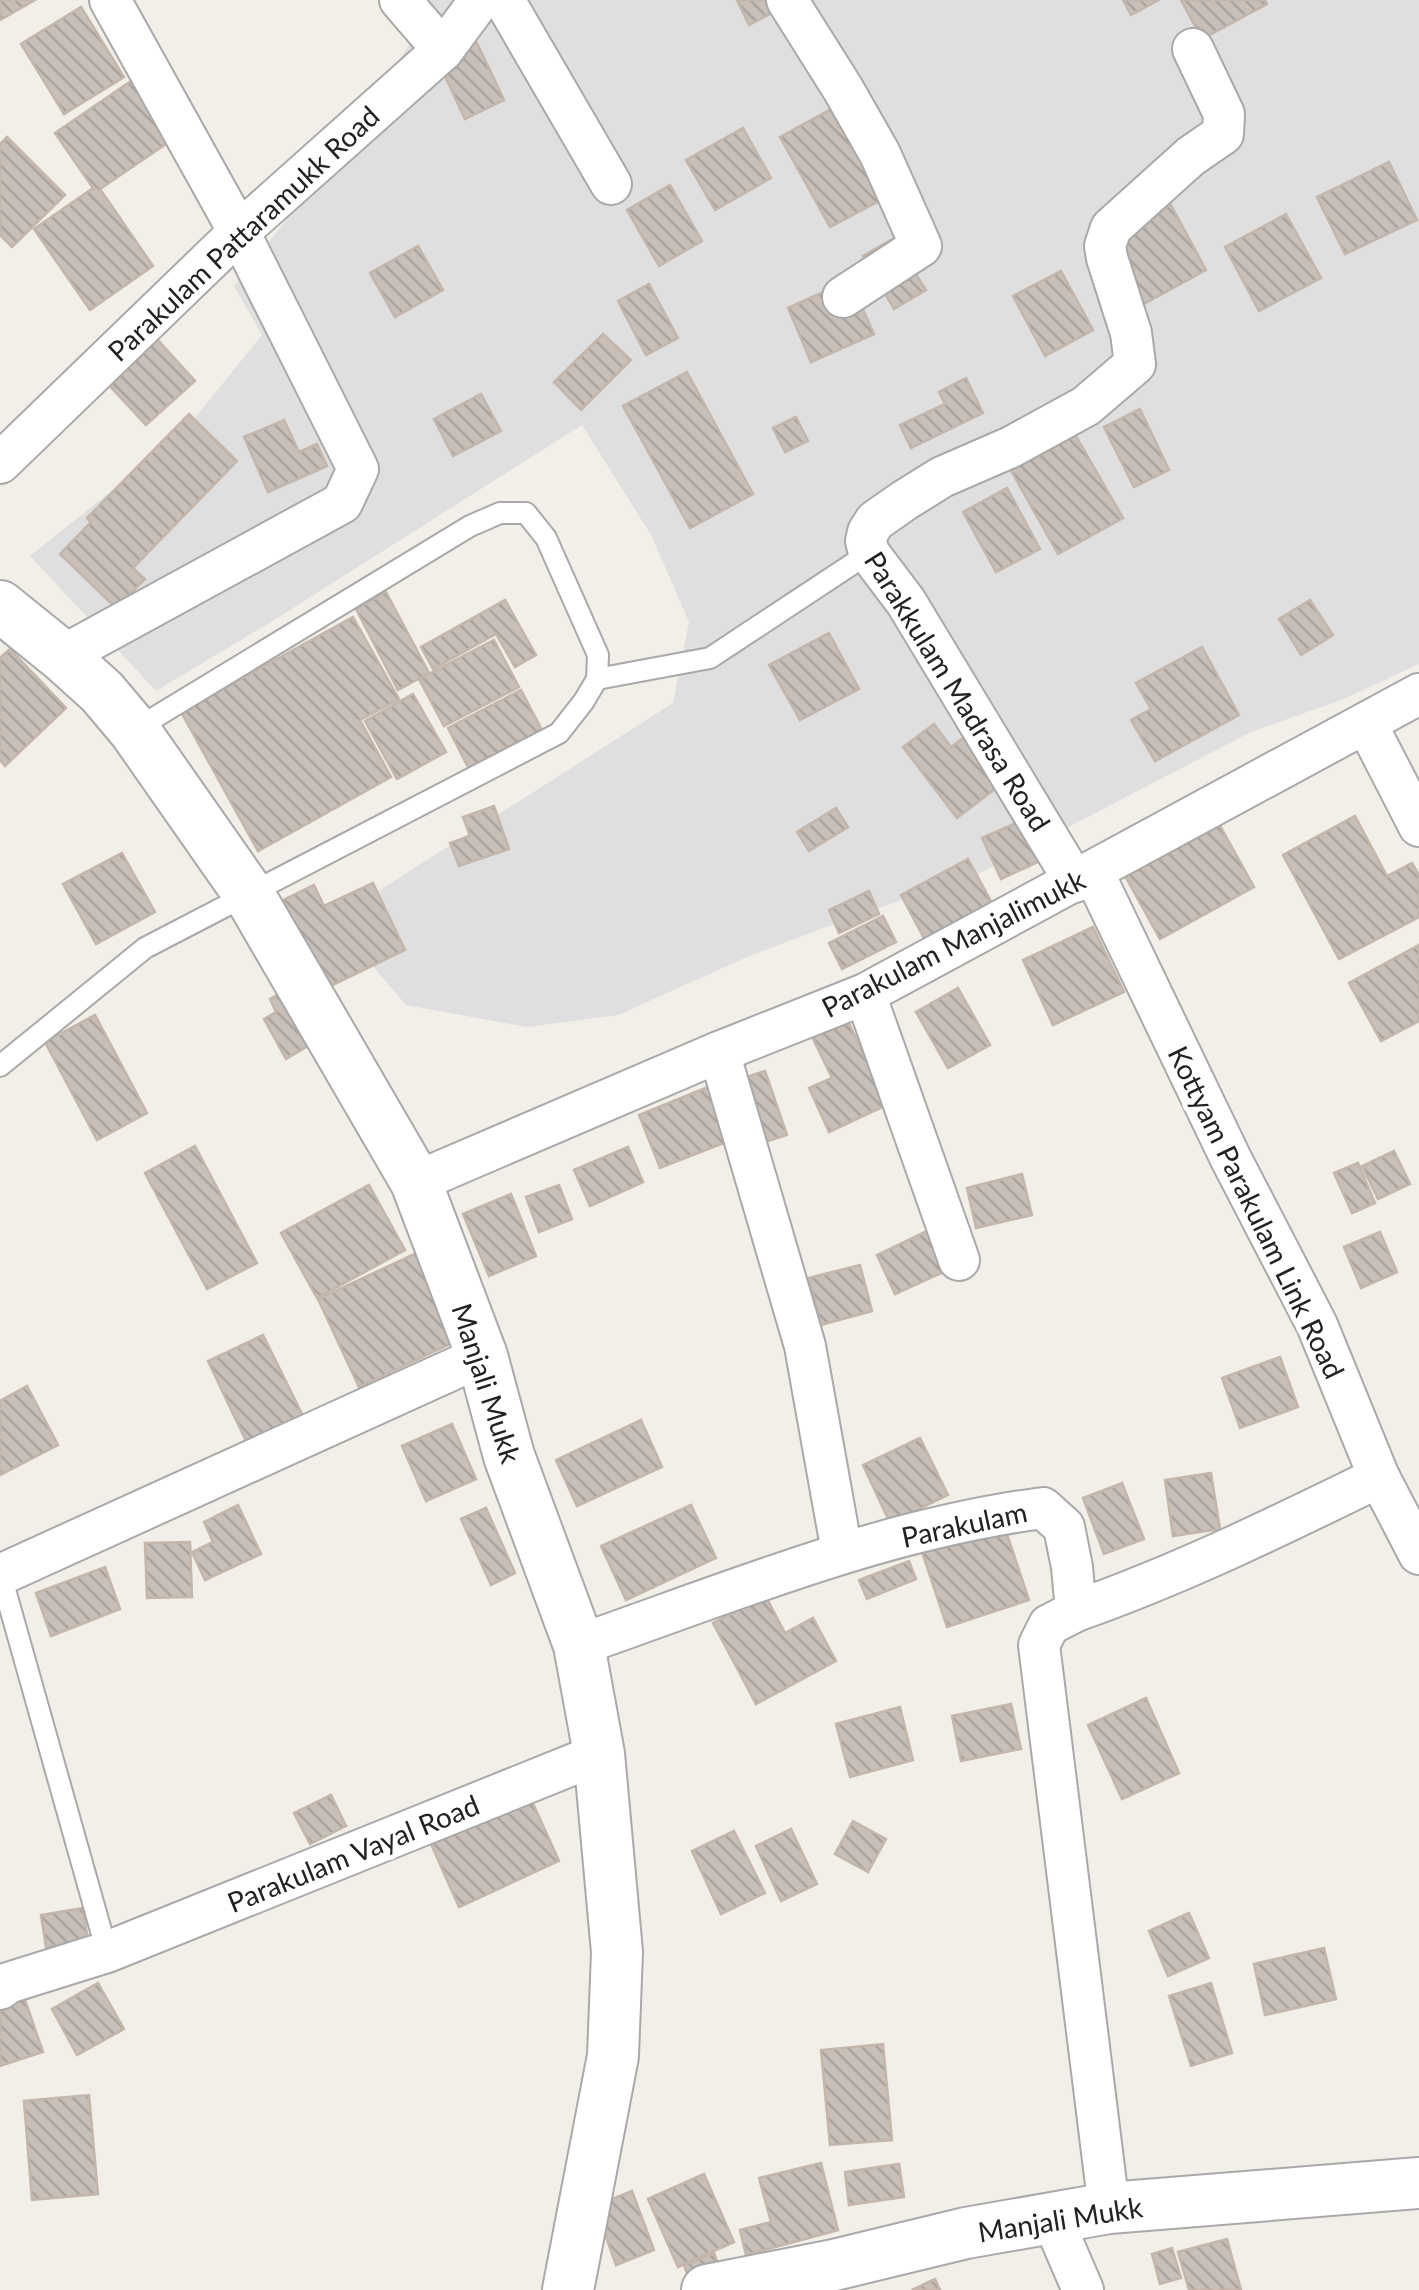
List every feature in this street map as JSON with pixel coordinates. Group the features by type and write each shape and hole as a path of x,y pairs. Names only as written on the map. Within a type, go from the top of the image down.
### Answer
{"street":[{"path":"62,656 342,503 358,469 239,232 110,0"},
{"path":"400,0 442,50"},
{"name":"Parakulam Pattaramukk Road","path":"0,463 239,232 442,50 480,0"},
{"path":"504,0 611,184"},
{"path":"788,0 880,154 921,246 843,297"},
{"name":"Parakkulam Madrasa Road","path":"1084,877 906,602 870,553 866,541 875,521 942,477 1011,447 1086,406 1135,364 1106,246 1110,228 1190,156 1223,134 1224,114 1193,48"},
{"name":"Manjali Mukk","path":"0,606 102,692 134,730 248,893 416,1182 482,1356 508,1456 579,1646 599,1754 616,1952 612,2056 568,2290"},
{"name":"Parakulam Manjalimukk","path":"416,1182 718,1052 866,994 1419,694"},
{"path":"1366,723 1419,826"},
{"name":"Kottyam Parakulam Link Road","path":"1084,877 1317,1325 1379,1477 1419,1554"},
{"path":"866,994 959,1260"},
{"path":"718,1052 805,1346 842,1552"},
{"path":"1,1573 482,1356"},
{"path":"1109,2208 1039,1645 1049,1625 1076,1611 1224,1553 1379,1477"},
{"name":"Parakulam","path":"579,1646 842,1552 992,1514 1043,1508 1064,1527 1076,1611"},
{"name":"Parakulam Vayal Road","path":"0,1989 8,1983 106,1952 599,1754"},
{"name":"Manjali Mukk","path":"707,2290 841,2278 966,2233 1109,2208 1419,2183"},
{"path":"1052,2218 1083,2290"}],"lane":[{"path":"0,1066 145,948 559,733 597,679 598,655 546,538 526,513 500,513 470,526 134,730"},
{"path":"597,679 710,658 870,553"},
{"path":"1,1573 106,1952"}],"shaded area":[{"path":"410,0 1419,0 1419,664 1344,699 1251,732 976,875 747,957 618,1015 527,1027 406,1005 333,920 673,703 689,622 651,535 582,425 156,691 30,556 180,436 262,335 234,286 335,158 429,14"}],"building":[{"path":"0,0 35,0 0,20"},
{"path":"737,0 792,0 793,2 749,25"},
{"path":"1123,0 1159,0 1131,15"},
{"path":"1181,0 1265,0 1267,4 1202,39"},
{"path":"81,7 124,77 64,114 21,44"},
{"path":"477,43 504,100 465,119 438,61"},
{"path":"131,81 172,140 100,189 153,266 90,310 34,229 93,188 55,133"},
{"path":"846,101 896,192 830,227 780,137"},
{"path":"743,128 771,178 715,210 686,160"},
{"path":"7,137 65,195 12,247 0,235 0,144"},
{"path":"1389,162 1417,220 1345,254 1317,197"},
{"path":"670,185 702,241 659,266 627,210"},
{"path":"1171,205 1206,270 1140,306 1104,242"},
{"path":"1286,214 1321,278 1259,311 1225,247"},
{"path":"914,227 934,262 915,273 926,290 894,309 863,256"},
{"path":"418,246 443,290 395,317 370,273"},
{"path":"1061,271 1093,330 1045,356 1013,296"},
{"path":"850,280 874,334 811,362 788,308"},
{"path":"649,284 678,338 646,355 618,301"},
{"path":"603,334 631,360 581,410 554,382"},
{"path":"157,339 195,381 146,425 107,383"},
{"path":"687,372 753,494 690,528 623,406"},
{"path":"966,378 983,413 911,448 900,425 945,404 939,392"},
{"path":"481,394 501,431 453,456 434,419"},
{"path":"1140,409 1169,470 1134,487 1104,427"},
{"path":"189,414 237,461 133,568 145,579 116,608 60,554 91,522 87,518"},
{"path":"796,417 808,441 785,452 773,428"},
{"path":"284,420 299,452 317,444 327,466 268,492 244,437"},
{"path":"1068,422 1123,518 1058,554 1004,458"},
{"path":"1007,488 1040,549 996,572 963,512"},
{"path":"386,592 429,673 398,690 356,609"},
{"path":"505,600 536,655 515,667 496,634 433,669 421,647"},
{"path":"1310,600 1333,635 1301,655 1279,619"},
{"path":"353,617 399,699 360,720 391,777 258,851 181,712"},
{"path":"829,633 859,689 800,720 769,665"},
{"path":"494,640 519,687 444,726 419,679"},
{"path":"1202,647 1239,715 1155,761 1131,720 1151,709 1136,683"},
{"path":"10,649 66,708 5,766 0,760 0,658"},
{"path":"521,690 542,730 469,769 448,728"},
{"path":"413,694 446,752 397,779 365,721"},
{"path":"934,724 951,747 967,735 1003,783 957,818 903,747"},
{"path":"494,806 509,849 459,866 450,843 470,836 463,817"},
{"path":"836,808 848,827 809,851 797,832"},
{"path":"1032,816 1051,856 1001,879 982,838"},
{"path":"1355,816 1387,876 1412,863 1419,875 1419,917 1339,959 1283,855"},
{"path":"1218,822 1254,887 1160,939 1124,874"},
{"path":"122,853 155,912 96,944 63,884"},
{"path":"968,859 992,903 925,940 901,895"},
{"path":"373,883 405,950 314,994 271,906 314,885 324,906"},
{"path":"869,891 879,914 839,933 829,910"},
{"path":"883,916 896,942 842,969 829,943"},
{"path":"1093,927 1124,992 1053,1025 1023,960"},
{"path":"1419,945 1419,1021 1381,1041 1349,983"},
{"path":"289,988 318,1040 286,1059 264,1019 276,1012 270,999"},
{"path":"958,988 990,1045 948,1068 916,1012"},
{"path":"841,1006 887,1105 829,1132 809,1088 832,1078 805,1022"},
{"path":"95,1015 147,1113 97,1140 45,1042"},
{"path":"765,1071 787,1135 762,1143 740,1079"},
{"path":"718,1083 739,1137 660,1168 639,1115"},
{"path":"195,1146 257,1263 207,1289 145,1173"},
{"path":"628,1147 643,1182 590,1206 574,1170"},
{"path":"1394,1151 1410,1184 1378,1199 1362,1166"},
{"path":"1358,1163 1375,1203 1352,1213 1334,1173"},
{"path":"1022,1174 1032,1215 976,1228 967,1188"},
{"path":"369,1185 405,1250 317,1298 281,1233"},
{"path":"559,1185 572,1219 539,1232 526,1197"},
{"path":"511,1194 536,1256 489,1276 463,1214"},
{"path":"927,1231 946,1271 895,1294 877,1255"},
{"path":"1380,1232 1397,1272 1361,1288 1344,1247"},
{"path":"423,1250 463,1338 359,1387 318,1299"},
{"path":"860,1265 872,1311 821,1325 809,1278"},
{"path":"263,1335 303,1416 247,1443 208,1361"},
{"path":"1280,1357 1298,1407 1240,1428 1222,1378"},
{"path":"27,1386 58,1445 0,1475 0,1401"},
{"path":"641,1420 662,1467 577,1506 556,1460"},
{"path":"452,1424 476,1479 426,1501 402,1446"},
{"path":"920,1438 948,1495 890,1523 863,1465"},
{"path":"1211,1473 1220,1529 1173,1536 1165,1480"},
{"path":"1122,1483 1144,1539 1104,1554 1083,1498"},
{"path":"238,1505 261,1554 205,1580 192,1552 213,1542 204,1522"},
{"path":"691,1505 716,1558 626,1600 601,1546"},
{"path":"486,1508 515,1573 491,1585 461,1519"},
{"path":"1004,1525 1029,1600 947,1627 922,1552"},
{"path":"190,1542 192,1597 147,1598 145,1543"},
{"path":"909,1561 916,1579 867,1599 859,1580"},
{"path":"105,1567 120,1609 51,1636 36,1593"},
{"path":"765,1595 785,1633 813,1618 836,1661 756,1704 713,1623"},
{"path":"1146,1698 1179,1773 1122,1799 1088,1725"},
{"path":"1011,1704 1021,1749 961,1761 952,1716"},
{"path":"900,1707 913,1760 850,1777 836,1724"},
{"path":"526,1788 559,1861 459,1907 426,1833"},
{"path":"331,1795 346,1826 310,1844 294,1813"},
{"path":"853,1821 886,1839 868,1872 835,1854"},
{"path":"791,1829 817,1884 781,1901 756,1846"},
{"path":"734,1831 765,1893 721,1914 692,1851"},
{"path":"83,1908 88,1941 46,1947 41,1915"},
{"path":"1189,1913 1209,1958 1168,1976 1149,1931"},
{"path":"1324,1948 1336,1999 1265,2015 1254,1964"},
{"path":"98,1983 124,2029 77,2055 52,2009"},
{"path":"1211,1983 1232,2053 1191,2066 1169,1996"},
{"path":"24,1997 43,2052 0,2066 0,2005"},
{"path":"883,2044 892,2140 830,2145 821,2050"},
{"path":"89,2095 98,2194 32,2200 24,2101"},
{"path":"821,2163 838,2230 746,2255 740,2230 771,2222 759,2178"},
{"path":"899,2164 904,2197 849,2205 845,2172"},
{"path":"704,2174 734,2242 678,2267 648,2199"},
{"path":"632,2191 654,2250 616,2265 595,2206"},
{"path":"1227,2239 1241,2290 1189,2290 1178,2252"},
{"path":"1172,2248 1181,2278 1160,2284 1152,2254"},
{"path":"714,2253 723,2278 693,2290 684,2265"},
{"path":"935,2279 940,2290 912,2290"}]}
